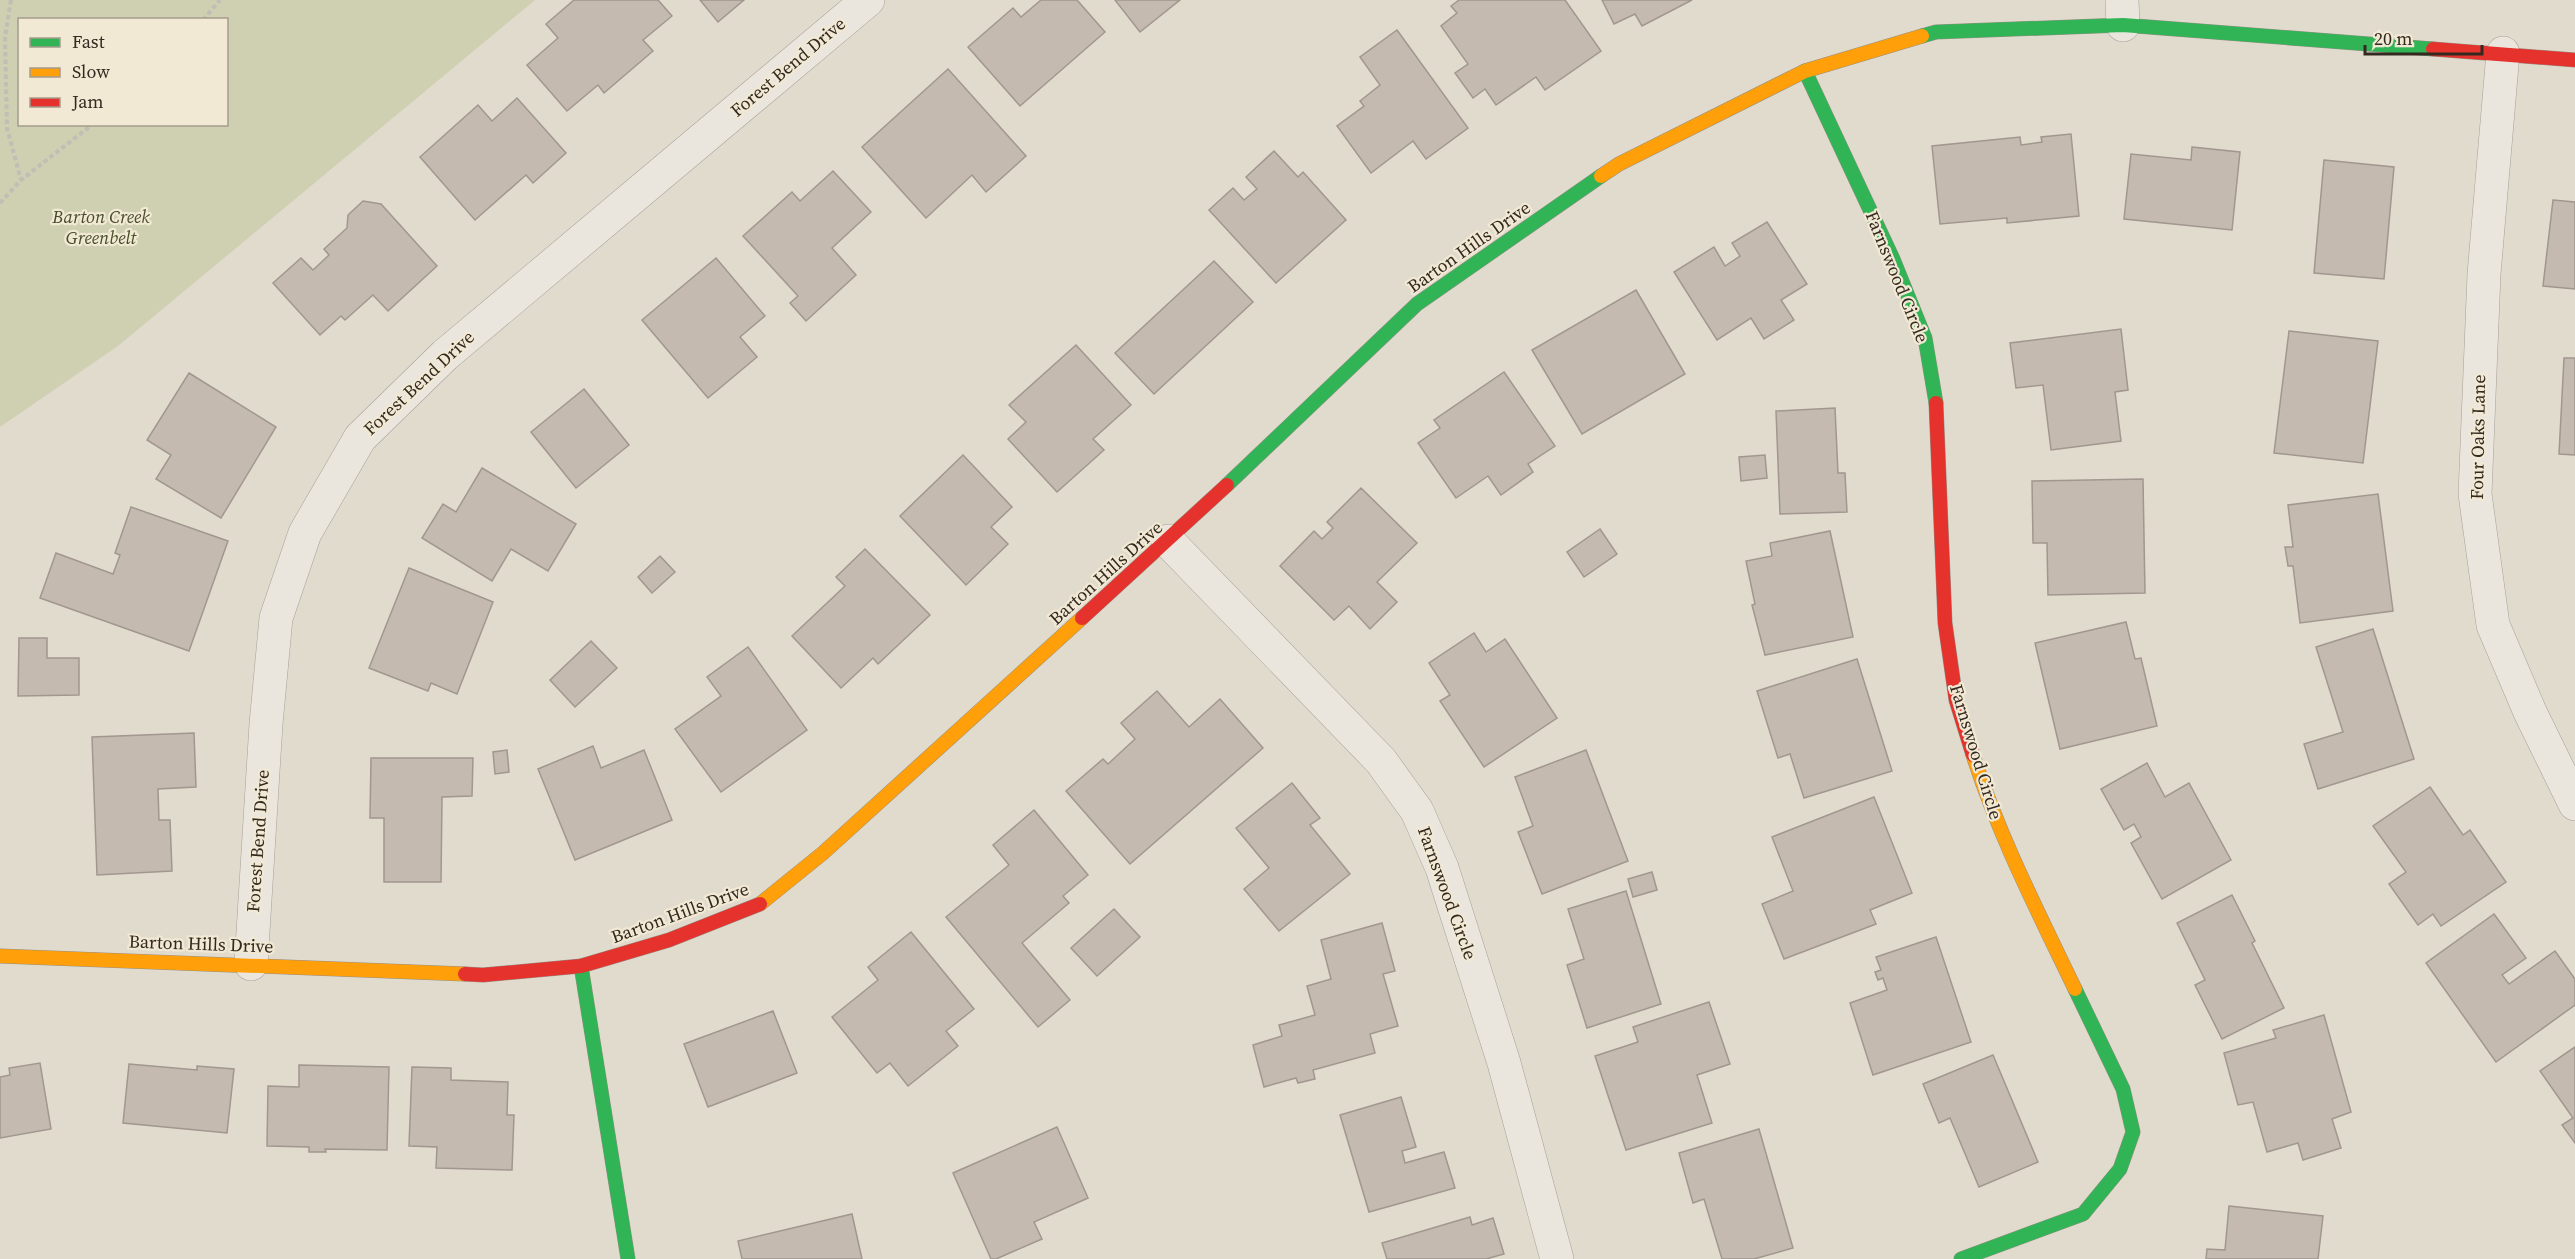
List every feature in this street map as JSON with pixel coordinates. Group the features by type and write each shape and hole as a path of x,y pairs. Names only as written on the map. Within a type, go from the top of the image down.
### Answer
{"street":[{"name":"Forest Bend Drive","path":"251,964 266,724 276,618 305,533 360,438 445,355 868,0"},
{"name":"Barton Hills Drive","path":"0,956 251,964 483,975 581,966 669,940 756,908 823,853 1168,541 1417,304 1619,164 1805,71 1936,32 2122,12 2575,60"},
{"name":"Four Oaks Lane","path":"2503,53 2484,274 2475,494 2493,625 2530,712 2575,804"},
{"name":"Farnswood Circle","path":"1805,71 1893,259 1925,338 1937,406 1945,623 1956,700 1986,795 2016,867 2123,1089 2133,1132 2120,1169 2083,1214 1961,1259"},
{"name":"Farnswood Circle","path":"1168,541 1381,761 1417,812 1442,868 1504,1063 1557,1259"},
{"path":"581,966 628,1259"}],"path":[{"path":"11,0 5,37 7,128 21,180"},
{"path":"205,18 220,0"},
{"path":"0,203 21,180 90,126"}],"green space":[{"name":"Barton Creek Greenbelt","path":"0,0 535,0 118,346 0,427"}],"building":[{"path":"574,0 658,0 672,16 643,40 653,51 604,93 598,85 567,111 527,65 558,38 546,24"},
{"path":"700,0 744,0 718,22"},
{"path":"1041,0 1077,0 1105,32 1020,106 968,47 1013,8 1021,17"},
{"path":"1115,0 1180,0 1140,32"},
{"path":"1459,0 1565,0 1601,51 1545,90 1536,77 1496,105 1485,89 1473,98 1455,73 1468,64 1441,26 1457,13 1451,6"},
{"path":"1602,0 1692,0 1642,26 1635,14 1614,24"},
{"path":"1397,30 1468,128 1426,159 1413,141 1371,173 1337,126 1364,106 1360,101 1380,85 1360,57"},
{"path":"948,69 1026,156 986,192 972,175 926,218 862,147"},
{"path":"517,98 566,153 533,183 526,175 475,220 420,157 478,105 492,121"},
{"path":"2071,134 2079,216 2007,223 2007,218 1940,224 1932,146 2020,137 2021,145 2042,142 2041,137"},
{"path":"2192,147 2240,152 2232,230 2124,219 2131,154 2191,160"},
{"path":"1274,151 1298,177 1303,172 1346,220 1276,283 1209,210 1233,188 1244,200 1257,189 1246,177"},
{"path":"2324,160 2394,167 2384,279 2314,273"},
{"path":"833,171 871,212 832,248 856,275 806,321 790,303 798,296 743,236 792,192 800,201"},
{"path":"2553,200 2575,202 2575,289 2543,286"},
{"path":"363,201 381,204 437,266 388,311 373,295 345,320 341,316 320,335 273,283 301,258 313,270 329,255 324,249 347,228 348,215"},
{"path":"1767,222 1807,284 1781,300 1794,320 1764,339 1751,318 1717,340 1674,272 1714,247 1725,266 1740,256 1732,243"},
{"path":"716,258 765,316 740,337 757,357 708,398 642,320"},
{"path":"1214,261 1253,302 1154,394 1115,353"},
{"path":"1636,290 1685,374 1582,434 1532,350"},
{"path":"2121,329 2128,390 2115,392 2121,441 2051,450 2043,385 2016,388 2010,343"},
{"path":"2289,331 2378,341 2363,463 2274,453"},
{"path":"1076,345 1131,405 1093,439 1104,450 1057,492 1008,439 1026,422 1009,405"},
{"path":"2564,358 2575,358 2575,455 2559,454"},
{"path":"1504,372 1555,446 1528,464 1533,472 1501,495 1488,476 1456,498 1418,443 1440,428 1434,420"},
{"path":"189,373 276,427 221,518 156,479 171,455 147,440"},
{"path":"584,389 629,445 576,488 531,432"},
{"path":"1835,408 1838,473 1845,473 1847,512 1780,514 1776,411"},
{"path":"963,455 1012,507 991,527 1008,544 966,585 900,516"},
{"path":"1765,455 1767,478 1741,481 1739,457"},
{"path":"482,468 576,524 548,571 511,549 492,581 422,538 443,504 456,512"},
{"path":"2143,479 2145,593 2048,595 2047,543 2033,543 2032,481"},
{"path":"1361,488 1417,543 1377,582 1397,602 1370,629 1349,606 1334,620 1280,566 1314,531 1322,539 1333,528 1327,522"},
{"path":"2378,494 2393,611 2300,623 2293,566 2288,566 2285,547 2293,547 2288,505"},
{"path":"131,507 228,541 189,651 40,598 56,553 113,574 120,555 115,553"},
{"path":"1600,529 1617,554 1584,577 1567,552"},
{"path":"1830,531 1853,637 1765,655 1752,605 1755,604 1746,561 1772,556 1770,543"},
{"path":"865,549 930,615 878,664 873,658 841,688 792,636 845,586 836,577"},
{"path":"660,556 675,572 652,593 638,577"},
{"path":"409,568 493,602 457,694 431,683 428,691 369,668"},
{"path":"2126,622 2135,659 2141,658 2157,726 2060,749 2035,643"},
{"path":"2373,629 2414,759 2318,789 2304,744 2343,732 2316,647"},
{"path":"1474,633 1486,652 1505,639 1557,718 1484,767 1440,701 1450,695 1429,663"},
{"path":"19,638 47,638 47,658 79,658 79,695 18,696"},
{"path":"591,641 617,668 575,707 550,680"},
{"path":"748,647 807,730 721,792 675,729 721,696 707,677"},
{"path":"1857,659 1892,771 1804,798 1790,754 1778,758 1757,691"},
{"path":"1157,691 1189,727 1220,699 1263,748 1130,864 1066,791 1103,759 1108,764 1135,739 1121,723"},
{"path":"194,733 196,787 158,789 159,820 170,820 172,871 97,875 92,737"},
{"path":"593,746 601,768 644,750 672,820 575,860 538,769"},
{"path":"507,750 509,772 495,774 493,752"},
{"path":"1586,750 1628,861 1542,894 1518,832 1533,826 1515,777"},
{"path":"371,758 473,758 472,796 442,797 441,882 384,882 384,818 370,818"},
{"path":"2147,763 2165,797 2189,783 2231,860 2162,899 2131,843 2141,837 2134,824 2124,830 2101,789"},
{"path":"1292,783 1320,818 1310,825 1350,874 1279,931 1244,889 1269,868 1236,828"},
{"path":"2430,787 2463,835 2470,830 2506,882 2441,926 2433,914 2418,925 2389,884 2406,872 2373,826"},
{"path":"1874,797 1912,893 1870,910 1876,924 1784,959 1762,904 1793,891 1772,837"},
{"path":"1034,810 1088,875 1063,896 1069,903 1022,943 1070,1000 1038,1027 946,917 1009,865 993,845"},
{"path":"1652,872 1657,890 1633,897 1628,879"},
{"path":"1626,891 1661,1004 1587,1028 1567,965 1584,959 1568,909"},
{"path":"2232,895 2255,941 2252,943 2284,1008 2222,1039 2195,985 2205,980 2177,923"},
{"path":"1114,909 1140,937 1097,976 1071,948"},
{"path":"2494,914 2526,958 2502,975 2509,984 2555,951 2575,979 2575,1005 2496,1062 2426,963"},
{"path":"1382,923 1395,971 1383,974 1398,1026 1370,1034 1375,1053 1313,1070 1315,1079 1298,1083 1296,1078 1264,1087 1253,1045 1282,1036 1279,1025 1315,1015 1307,986 1331,979 1321,940"},
{"path":"911,932 974,1009 946,1031 958,1046 908,1086 890,1063 877,1073 832,1017 878,980 868,967"},
{"path":"1936,937 1971,1042 1873,1075 1850,1003 1887,990 1883,978 1878,980 1875,972 1881,970 1876,957"},
{"path":"1709,1002 1730,1064 1697,1075 1712,1123 1626,1150 1595,1056 1638,1042 1633,1027"},
{"path":"773,1011 797,1073 708,1107 684,1044"},
{"path":"2324,1015 2351,1112 2332,1119 2341,1148 2303,1160 2298,1143 2267,1152 2253,1102 2238,1105 2224,1053 2276,1038 2273,1030"},
{"path":"2575,1047 2575,1143 2562,1125 2573,1118 2540,1071"},
{"path":"1993,1055 2038,1162 1979,1187 1950,1118 1939,1123 1923,1084"},
{"path":"40,1063 51,1129 0,1138 0,1077 10,1075 9,1068"},
{"path":"129,1064 197,1070 197,1066 234,1069 227,1133 123,1123"},
{"path":"299,1065 389,1067 387,1150 325,1149 326,1152 309,1152 309,1147 267,1146 268,1086 299,1087"},
{"path":"412,1067 451,1068 451,1080 508,1082 507,1115 514,1115 512,1170 436,1168 437,1147 409,1146"},
{"path":"1401,1097 1416,1147 1402,1151 1405,1163 1444,1152 1455,1188 1369,1212 1340,1115"},
{"path":"1057,1127 1088,1198 1034,1222 1042,1239 996,1259 991,1259 953,1173"},
{"path":"1759,1129 1793,1248 1754,1259 1722,1259 1704,1199 1693,1203 1679,1153"},
{"path":"2229,1206 2323,1216 2318,1259 2206,1259 2207,1249 2225,1250"},
{"path":"852,1214 862,1259 742,1259 738,1241"},
{"path":"1470,1217 1472,1225 1493,1218 1504,1254 1486,1259 1387,1259 1382,1243"}],"traffic: fast":[{"path":"1922,36 1936,32 2123,25 2433,49"},
{"path":"1805,71 1893,259 1925,338 1936,403"},
{"path":"1227,485 1417,304 1601,176"},
{"path":"581,966 628,1259"},
{"path":"1961,1259 2083,1214 2120,1169 2133,1132 2123,1089 2075,989"}],"traffic: slow":[{"path":"1601,176 1619,164 1805,71 1922,36"},
{"path":"760,904 823,853 1082,618"},
{"path":"1973,755 2007,844 2075,989"},
{"path":"0,956 465,974"}],"traffic: jam":[{"path":"2433,49 2575,60"},
{"path":"1936,403 1945,623 1956,700 1973,755"},
{"path":"1082,618 1227,485"},
{"path":"465,974 483,975 581,966 669,940 760,904"}]}
